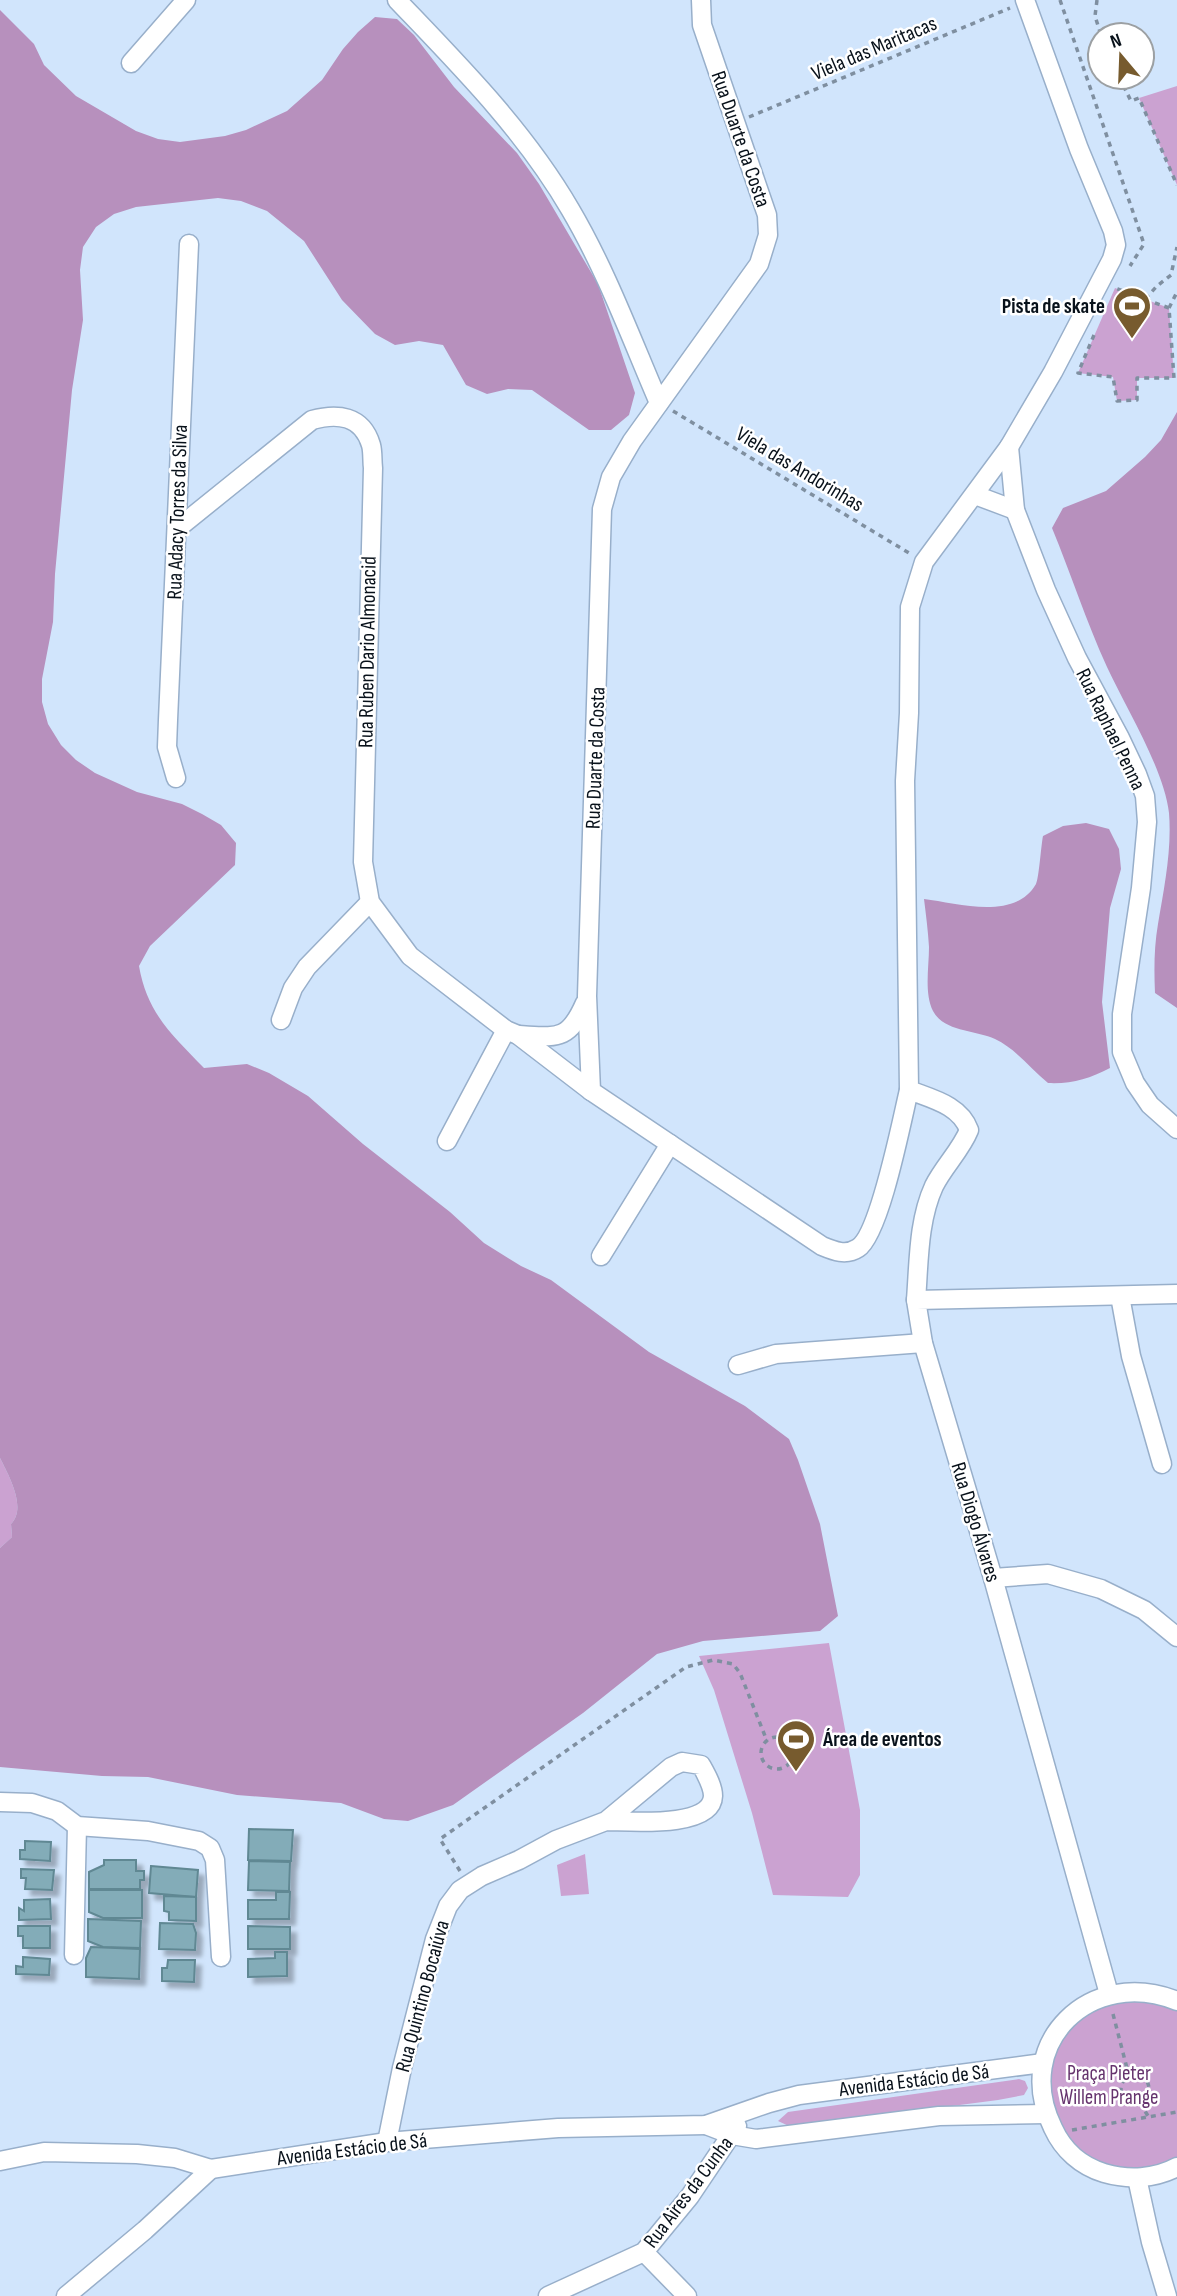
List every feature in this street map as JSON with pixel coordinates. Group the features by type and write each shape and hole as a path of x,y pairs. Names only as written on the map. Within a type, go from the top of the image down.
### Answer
{"street":[{"path":"131,63 186,0"},
{"path":"397,0 489,96 570,209 602,271 659,402"},
{"name":"Rua Duarte da Costa","path":"591,1091 587,996 602,509 611,477 659,402 759,264 768,235 767,215 702,25 701,0"},
{"path":"591,1091 822,1245 837,1252 848,1251 859,1247 870,1234 909,1090 905,781 910,607 924,562 1009,447 1053,372 1112,259 1116,245 1114,231 1079,149 1025,1"},
{"name":"Rua Adacy Torres da Silva","path":"176,778 167,747 189,244"},
{"name":"Rua Ruben Dario Almonacid","path":"178,528 312,420 332,415 349,418 362,428 371,446 373,468 363,862 370,902 410,956 591,1091"},
{"name":"Rua Raphael Penna","path":"1009,447 1015,510 1046,590 1077,659 1131,762 1144,796 1147,822 1122,1014 1122,1052 1135,1083 1150,1105 1177,1129"},
{"path":"975,495 1015,510"},
{"path":"281,1020 293,988 306,967 370,902"},
{"path":"447,1141 512,1033 553,1037 568,1031 576,1023 587,996"},
{"path":"909,1090 958,1111 965,1118 969,1130 964,1141 948,1160 925,1208 916,1300 1177,1294"},
{"path":"601,1256 670,1144"},
{"path":"1120,1296 1131,1356 1162,1464"},
{"name":"Rua Diogo Álvares","path":"916,1300 923,1343 993,1578 1109,1994"},
{"path":"738,1365 776,1354 923,1343"},
{"path":"993,1578 1048,1574 1101,1589 1144,1610 1177,1637"},
{"name":"Rua Quintino Bocaiúva","path":"387,2142 402,2068 435,1939 448,1906 460,1890 556,1840 606,1821 671,1767 682,1762 701,1765 709,1780 713,1797 709,1808 695,1817 665,1821 606,1821"},
{"path":"0,1802 32,1803 57,1811 77,1826 148,1832 199,1841 210,1848 215,1860 221,1957"},
{"path":"74,1955 77,1826"},
{"path":"1177,2001 1144,1992 1109,1994 1083,2006 1062,2025 1048,2048 1040,2082 1041,2101 1056,2135 1062,2146 1078,2160 1096,2170 1136,2178 1167,2172 1177,2167"},
{"name":"Avenida Estácio de Sá","path":"0,2161 44,2152 137,2154 175,2158 211,2169 387,2142 558,2128 706,2125 799,2095 1043,2063"},
{"name":"Rua Aires da Cunha","path":"548,2296 644,2252 690,2196 743,2113"},
{"name":"Avenida Estácio de Sá","path":"706,2125 756,2139 939,2116 1046,2114"},
{"path":"66,2296 145,2230 211,2169"},
{"path":"1136,2178 1167,2296"},
{"path":"644,2252 687,2296"}],"path":[{"path":"1097,0 1097,21"},
{"name":"Viela das Maritacas","path":"734,123 1025,1"},
{"path":"1126,91 1131,101 1139,98 1177,186"},
{"path":"1169,308 1115,288 1135,295 1145,299 1171,275 1177,247"},
{"name":"Viela das Andorinhas","path":"659,402 924,562"},
{"path":"469,1884 440,1839 685,1667 713,1660 733,1664 740,1673 767,1741 762,1756 766,1765 781,1769 790,1763 793,1754 790,1744 777,1738 767,1741"},
{"path":"1109,1994 1119,2044 1129,2076"},
{"path":"1129,2076 1143,2077 1149,2084 1149,2093 1140,2103 1130,2103 1123,2098 1122,2084 1129,2076"},
{"path":"1140,2103 1148,2116"},
{"path":"1056,2135 1076,2128 1177,2112"}],"green space":[{"path":"1177,86 1177,185 1139,98"},
{"name":"Pista de skate","path":"1115,288 1169,308 1174,378 1137,378 1137,400 1117,401 1113,377 1078,373"},
{"path":"0,1458 15,1492 17,1509 11,1524 12,1537 0,1548"},
{"name":"Área de eventos","path":"829,1643 860,1810 860,1875 848,1897 773,1895 752,1813 714,1690 699,1656"},
{"path":"585,1854 589,1894 561,1896 557,1865"},
{"name":"Praça Pieter Willem Prange","path":"1104,1996 1177,2001 1177,2167 1116,2176 1062,2145 1043,2063 1083,2006"},
{"path":"1019,2079 1025,2081 1028,2088 1024,2095 998,2100 791,2127 778,2121 788,2112"}],"shaded area":[{"path":"0,10 34,44 44,65 76,96 136,131 158,139 180,142 225,136 246,130 287,111 322,80 343,49 375,17 397,19 414,35 454,87 517,153 539,184 598,284 635,393 629,415 611,430 589,430 532,390 508,389 487,394 466,385 443,345 419,341 395,345 375,334 342,300 304,241 267,211 241,201 218,198 136,207 114,214 96,227 83,247 80,270 83,320 72,390 53,622 42,679 42,702 48,724 61,745 76,760 95,773 137,792 182,804 202,814 221,825 236,843 235,865 150,946 139,966 148,997 155,1010 171,1034 204,1068 247,1064 269,1073 308,1096 484,1243 521,1266 551,1280 649,1352 745,1406 789,1439 820,1524 838,1616 820,1631 703,1641 657,1654 583,1713 453,1805 408,1821 384,1819 341,1803 237,1795 148,1777 102,1776 0,1767 0,1548 12,1537 11,1524 15,1517 17,1501 0,1458"},
{"path":"1177,412 1177,1008 1155,993 1156,941 1169,841 1166,796 1152,758 1099,650 1052,528 1063,508 1106,491 1145,457 1161,440"},
{"path":"1086,823 1109,829 1119,849 1121,869 1110,908 1102,1002 1110,1068 1080,1080 1048,1083 1003,1043 952,1027 938,1018 933,1011 928,988 929,947 924,899 984,907 1014,903 1027,895 1036,884 1043,836 1063,826"}],"building":[{"path":"249,1829 293,1830 291,1861 248,1860"},
{"path":"25,1841 51,1842 50,1861 20,1859 20,1850 25,1850"},
{"path":"104,1860 136,1860 136,1871 144,1871 140,1889 89,1889 89,1872 104,1865"},
{"path":"249,1861 290,1862 289,1891 248,1890"},
{"path":"151,1866 198,1870 196,1897 149,1893"},
{"path":"21,1869 54,1870 52,1890 25,1889 26,1878 21,1878"},
{"path":"89,1890 142,1890 142,1918 103,1918 89,1912"},
{"path":"276,1892 290,1892 289,1919 248,1919 248,1900 276,1900"},
{"path":"164,1896 196,1897 196,1921 169,1920 169,1912 164,1911"},
{"path":"50,1899 51,1919 19,1920 19,1908 24,1911 24,1900"},
{"path":"88,1919 141,1921 140,1948 103,1947 88,1941"},
{"path":"160,1923 193,1924 196,1933 195,1950 159,1949"},
{"path":"18,1926 50,1926 50,1948 23,1948 23,1936 18,1936"},
{"path":"248,1926 290,1927 290,1949 248,1949"},
{"path":"91,1947 140,1949 139,1979 86,1977 86,1958"},
{"path":"275,1952 287,1952 287,1976 248,1977 248,1959 275,1958"},
{"path":"23,1957 50,1959 49,1975 16,1974 16,1966 23,1967"},
{"path":"168,1960 195,1960 194,1982 162,1981 162,1968 167,1968"}],"place":[{"name":"Pista de skate","path":"1132,340"},
{"name":"Área de eventos","path":"796,1773"}]}
